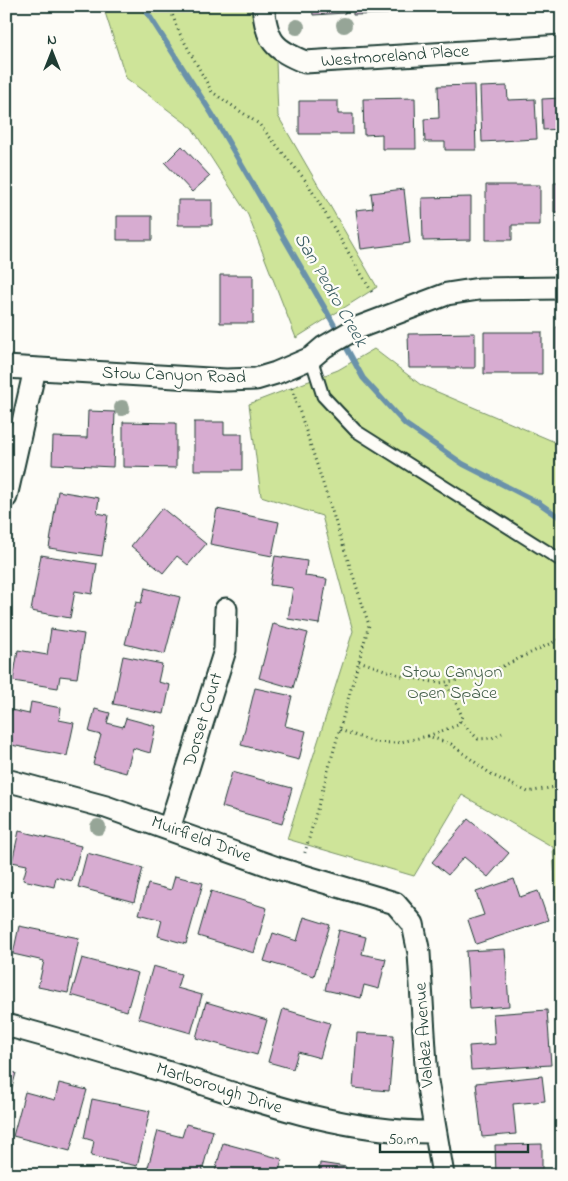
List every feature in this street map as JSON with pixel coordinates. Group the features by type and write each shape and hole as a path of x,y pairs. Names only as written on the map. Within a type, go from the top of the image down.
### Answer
{"street":[{"name":"Westmoreland Place","path":"263,6 266,28 270,38 284,54 305,62 562,46"},
{"name":"Stow Canyon Road","path":"6,367 226,380 256,379 286,368 317,353 357,328 447,294 479,289 562,288"},
{"path":"6,497 35,369"},
{"name":"Dorset Court","path":"169,829 225,650 226,609"},
{"name":"Muirfield Drive","path":"6,780 106,807 299,874 394,903"},
{"name":"Valdez Avenue","path":"394,903 413,924 419,953 427,1081 443,1175"},
{"name":"Marlborough Drive","path":"6,1025 120,1057 286,1111 385,1131 408,1133 435,1132"}],"lane":[{"path":"317,353 323,396 356,431 562,561"}],"path":[{"path":"169,6 179,32 212,92 259,124 306,181 373,294"},
{"path":"286,368 369,626 299,874"},
{"path":"359,662 402,676 439,683 480,678 562,638"},
{"path":"340,730 374,742 396,743 428,736 458,724 462,716 446,682"},
{"path":"460,721 478,739 492,738 502,733"},
{"path":"428,736 451,744 492,775 528,792 562,784"}],"green space":[{"path":"103,6 274,6 278,116 377,287 296,338 248,215 192,128 126,78"},
{"name":"Stow Canyon Open Space","path":"374,349 421,385 562,445 562,1008 553,847 462,795 414,876 287,839 353,631 322,516 261,496 249,404 338,370"}],"building":[{"path":"312,6 345,6 345,13 313,15"},
{"path":"353,6 388,6 388,14 353,15"},
{"path":"474,85 476,150 445,150 445,142 425,142 424,119 439,118 438,86"},
{"path":"507,86 508,100 535,99 537,139 482,142 480,87"},
{"path":"415,98 416,149 382,149 382,134 364,135 363,99"},
{"path":"562,98 562,129 543,130 542,99"},
{"path":"299,101 338,101 338,114 353,114 353,134 299,134"},
{"path":"182,146 210,176 192,192 165,163"},
{"path":"554,183 562,183 562,212 554,212"},
{"path":"486,185 540,185 540,225 512,225 512,240 486,240"},
{"path":"404,189 410,243 361,249 356,210 373,208 371,193"},
{"path":"471,197 471,240 423,241 422,198"},
{"path":"178,200 212,200 212,225 178,225"},
{"path":"117,216 152,216 152,240 117,240"},
{"path":"220,275 253,275 253,323 220,323"},
{"path":"556,327 562,327 562,395 556,395"},
{"path":"484,332 542,332 542,374 484,374"},
{"path":"475,333 475,368 409,368 408,334"},
{"path":"88,411 115,412 113,467 52,464 53,437 87,438"},
{"path":"123,422 176,423 176,468 123,467"},
{"path":"194,422 224,422 224,434 242,434 242,470 194,470"},
{"path":"58,491 99,498 97,513 108,515 102,556 49,548"},
{"path":"162,508 206,544 188,565 177,556 163,573 131,546"},
{"path":"217,509 279,522 272,556 210,544"},
{"path":"41,555 97,564 92,594 75,591 70,618 31,611"},
{"path":"275,556 307,561 305,576 327,579 319,624 288,619 293,588 270,585"},
{"path":"145,588 180,597 165,654 125,644 136,602 141,603"},
{"path":"273,624 308,633 293,688 259,678"},
{"path":"51,629 84,634 77,678 60,676 58,688 13,681 18,650 47,655"},
{"path":"123,656 162,664 158,682 170,685 164,714 113,704"},
{"path":"255,688 292,696 285,726 306,731 299,760 241,745"},
{"path":"31,702 61,708 59,720 74,723 67,756 6,744 11,710 29,714"},
{"path":"95,709 110,713 107,723 123,727 126,718 156,726 150,753 133,748 126,773 93,764 101,735 89,732"},
{"path":"232,772 292,788 282,824 222,807"},
{"path":"468,819 509,853 488,877 464,857 448,875 432,862"},
{"path":"19,831 81,846 72,881 56,877 54,887 23,880 27,865 12,862"},
{"path":"87,853 143,868 134,902 78,887"},
{"path":"175,876 203,883 186,944 158,936 162,920 139,914 148,884 171,890"},
{"path":"514,879 520,897 538,891 548,920 476,944 468,920 484,915 476,892"},
{"path":"211,891 267,908 254,953 198,936"},
{"path":"304,917 330,925 314,976 264,961 273,933 297,941"},
{"path":"19,926 79,938 68,993 38,987 44,961 13,954"},
{"path":"339,930 366,937 362,954 386,959 379,989 364,985 361,998 325,990"},
{"path":"505,949 509,1006 470,1009 466,951"},
{"path":"82,958 138,973 127,1011 71,995"},
{"path":"153,966 181,974 177,988 202,995 191,1033 138,1018"},
{"path":"206,1002 267,1020 257,1055 196,1038"},
{"path":"283,1009 330,1023 320,1058 298,1052 293,1069 268,1062"},
{"path":"547,1010 551,1065 471,1070 469,1046 495,1044 493,1014"},
{"path":"357,1033 394,1035 389,1091 353,1088"},
{"path":"6,1070 16,1073 6,1109"},
{"path":"542,1076 545,1101 513,1104 516,1134 482,1137 476,1083"},
{"path":"59,1083 87,1090 70,1151 13,1136 25,1092 55,1100"},
{"path":"92,1099 150,1111 137,1166 91,1156 94,1141 84,1138"},
{"path":"186,1124 213,1131 201,1175 146,1174 158,1131 182,1137"},
{"path":"223,1143 282,1159 278,1175 214,1175"},
{"path":"542,1144 542,1175 496,1175 495,1145"},
{"path":"320,1163 346,1167 345,1175 319,1175"},
{"path":"21,1170 51,1174 21,1175"}],"waterway":[{"name":"San Pedro Creek","path":"143,6 212,114 327,312 363,378 405,424 463,464 539,503 562,519"}]}
